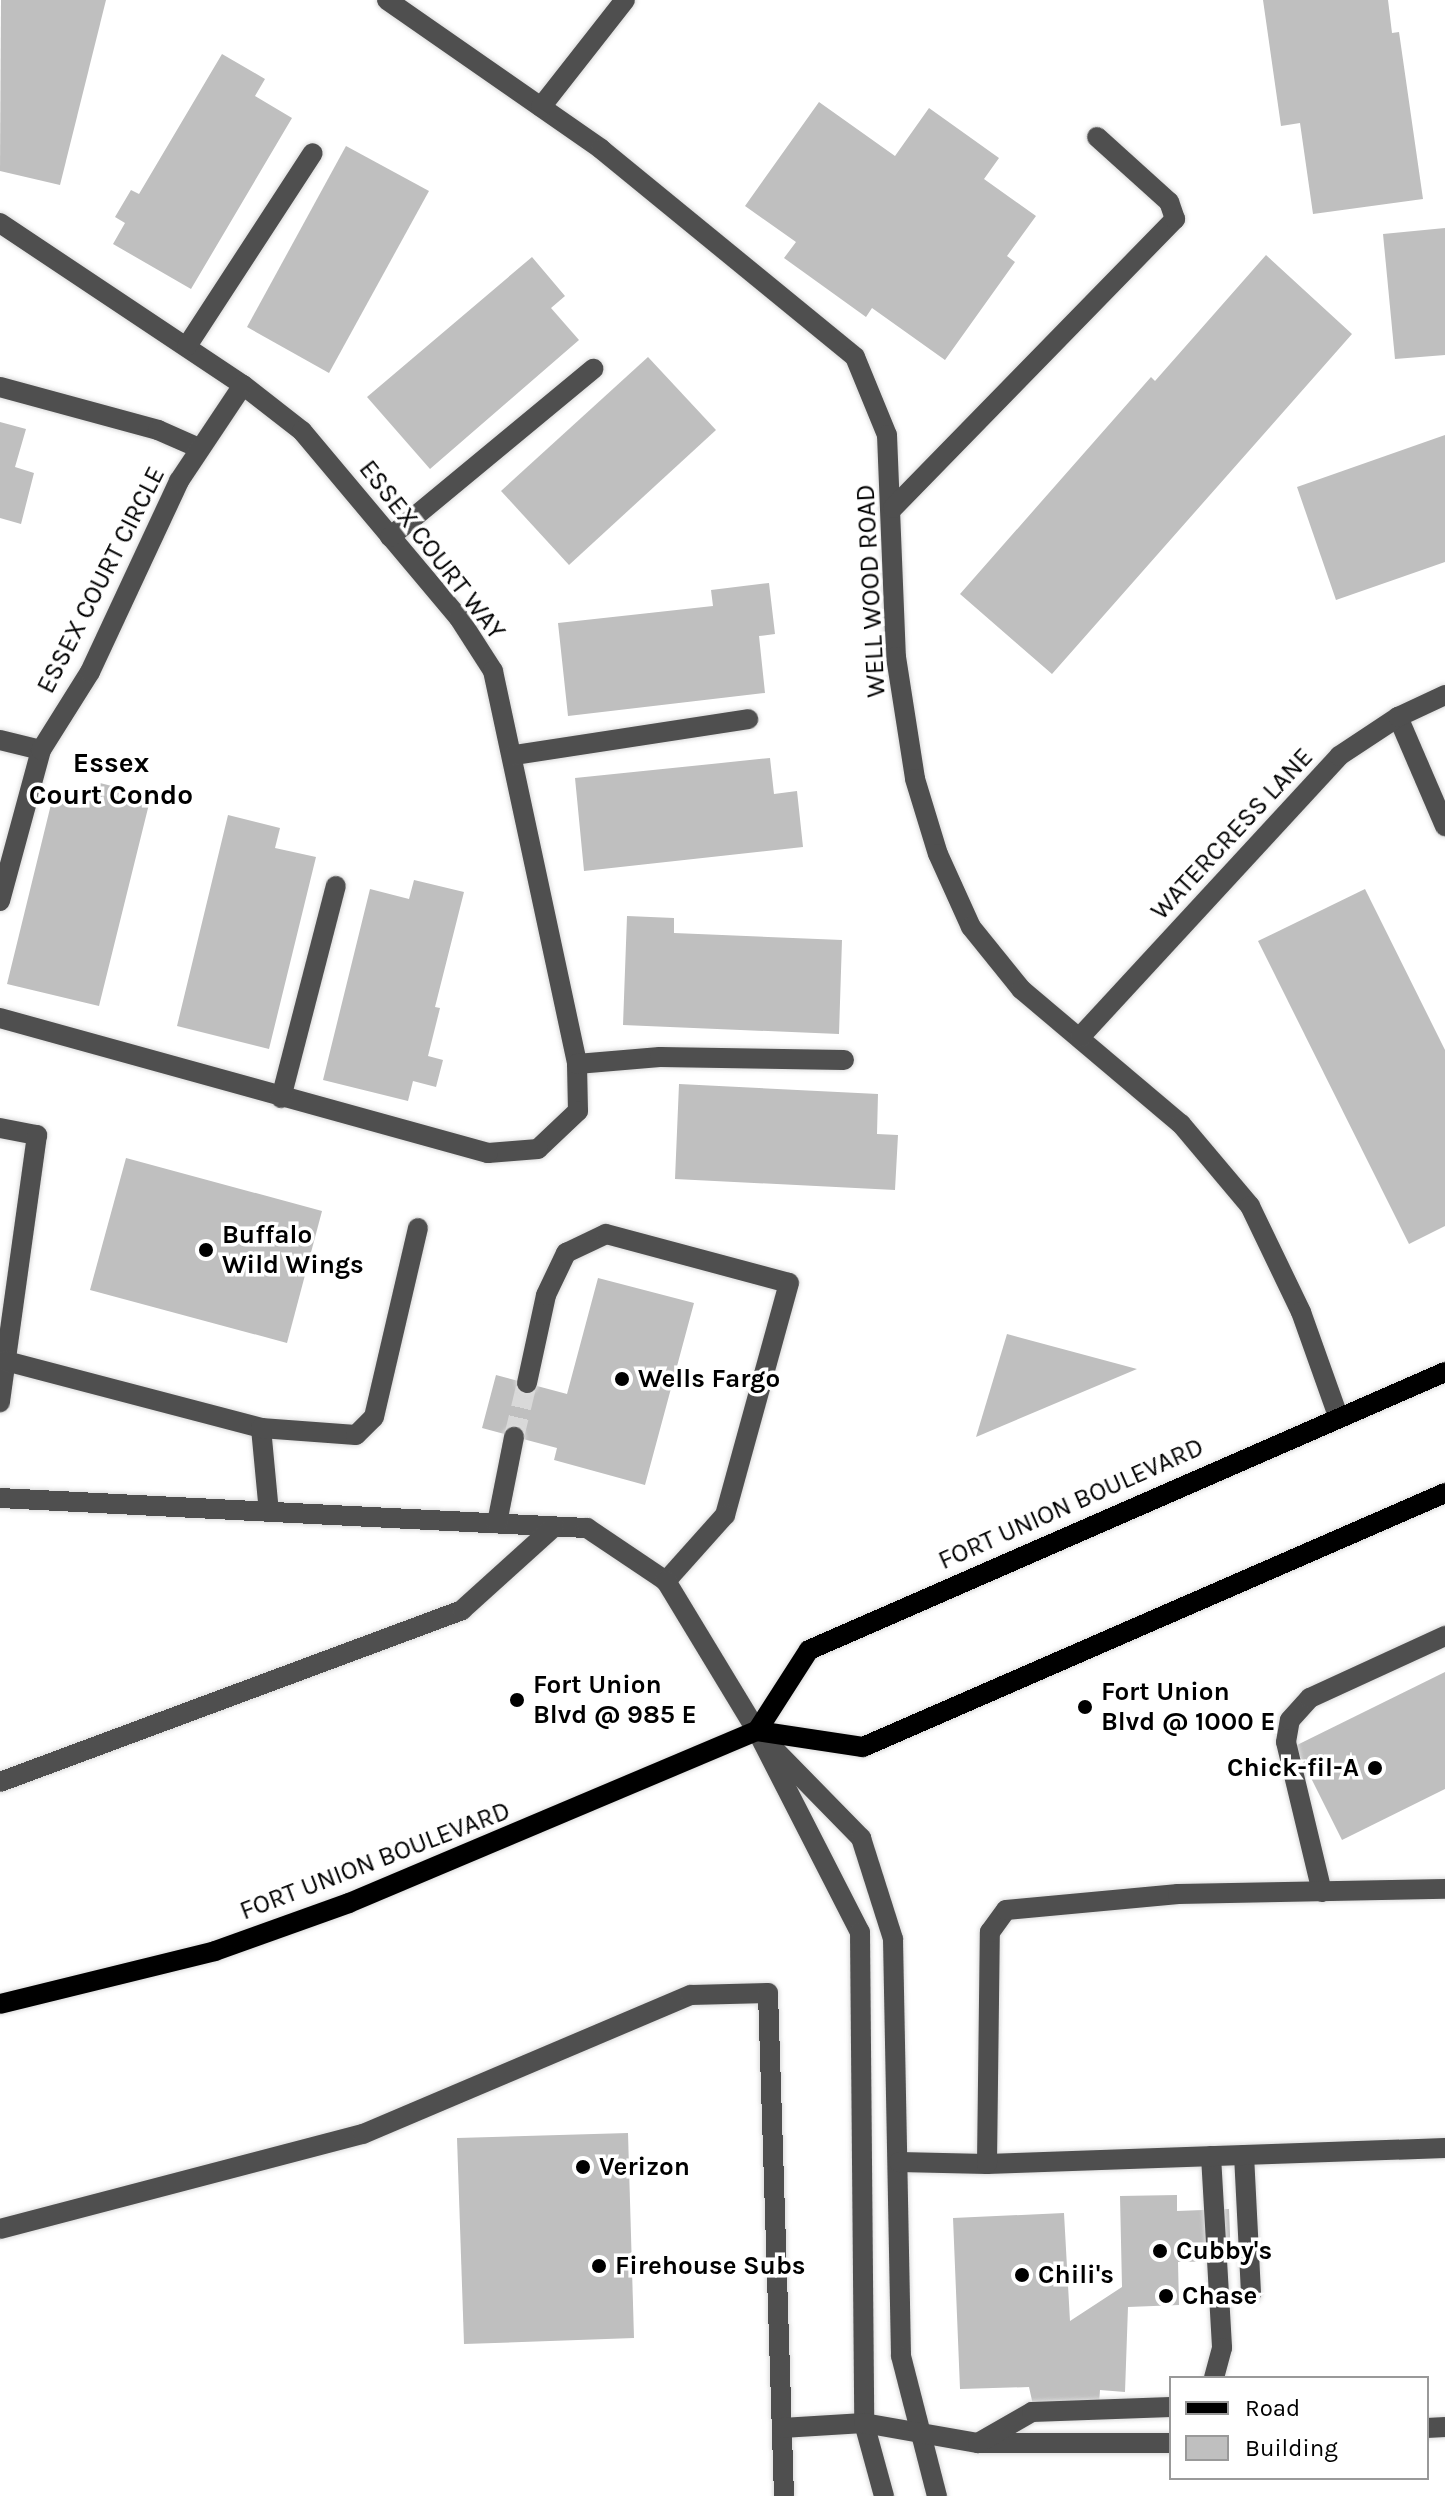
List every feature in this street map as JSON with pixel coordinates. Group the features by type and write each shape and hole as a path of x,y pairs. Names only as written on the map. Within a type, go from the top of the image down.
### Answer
{"main road":[{"name":"FORT UNION BOULEVARD","path":"0,2004 215,1951 349,1903 757,1731 809,1650 1338,1416 1445,1372"},
{"path":"757,1731 863,1747 1445,1493"}],"street":[{"name":"WELL WOOD ROAD","path":"387,0 601,149 855,357 887,435 893,508 896,657 915,779 938,854 971,927 1021,989 1181,1124 1250,1206 1301,1312 1338,1416"},
{"path":"541,107 625,0"},
{"path":"893,508 1175,219 1169,202 1097,137"},
{"path":"187,346 313,153"},
{"name":"ESSEX COURT WAY","path":"0,223 187,346 302,431 459,618 493,671 514,755 577,1064 578,1111 538,1149 488,1153 281,1098"},
{"path":"390,537 593,369"},
{"name":"ESSEX COURT CIRCLE","path":"0,901 41,750 90,672 199,448 243,385"},
{"path":"0,387 158,430 199,448"},
{"name":"WATERCRESS LANE","path":"1080,1037 1339,756 1398,717 1445,695"},
{"path":"1398,717 1445,826"},
{"path":"514,755 748,719"},
{"path":"0,740 41,750"},
{"path":"0,1018 281,1098 336,886"},
{"path":"577,1064 660,1057 844,1060"},
{"path":"0,1128 37,1135 0,1402"},
{"path":"6,1361 261,1428 356,1435 374,1417 418,1228"},
{"path":"527,1383 546,1295 566,1253 606,1234 789,1283 725,1515 666,1581"},
{"path":"261,1428 269,1512"},
{"path":"497,1523 514,1437"},
{"path":"0,1498 587,1528 666,1581 757,1731 860,1932 864,2423 884,2496"},
{"path":"0,1782 462,1610 554,1527"},
{"path":"1322,1892 1286,1742 1290,1720 1310,1698 1445,1636"},
{"path":"757,1731 861,1838 879,1882 893,1939 901,2356 937,2496"},
{"path":"987,2164 990,1932 1006,1910 1178,1894 1445,1889"},
{"path":"0,2229 363,2134 691,1995 768,1993 784,2496"},
{"path":"899,2162 987,2164 1445,2148"},
{"path":"1244,2155 1251,2294"},
{"path":"1211,2156 1222,2348 1215,2376"},
{"path":"978,2443 1032,2412 1169,2407"},
{"path":"782,2428 864,2423 919,2429 978,2443 1169,2443"}],"building":[{"path":"1,0 106,0 60,185 0,171"},
{"path":"1263,0 1388,0 1392,33 1399,32 1423,199 1313,214 1300,123 1281,126"},
{"path":"222,54 265,79 255,96 292,118 191,289 113,244 125,223 115,217 131,190 139,194"},
{"path":"819,102 895,156 929,108 999,158 984,179 1036,216 1007,256 1015,262 945,360 872,308 866,317 784,258 796,242 745,206"},
{"path":"346,146 429,191 329,373 247,327"},
{"path":"1445,228 1445,355 1395,359 1383,234"},
{"path":"1266,255 1352,334 1052,674 960,594 1151,377 1155,381"},
{"path":"532,257 565,296 551,308 579,340 430,469 367,397"},
{"path":"648,357 716,430 569,565 501,491"},
{"path":"0,422 26,429 15,467 34,473 21,524 0,518"},
{"path":"1445,435 1445,562 1336,600 1297,487"},
{"path":"769,583 775,634 759,636 765,693 568,716 558,623 713,606 711,590"},
{"path":"770,758 774,794 797,791 803,847 584,871 575,778"},
{"path":"100,783 151,796 99,1006 7,984 54,792 95,802"},
{"path":"228,815 280,828 275,848 316,857 269,1049 177,1026"},
{"path":"414,880 464,892 435,1007 440,1008 428,1056 443,1060 436,1087 413,1081 408,1101 323,1080 370,889 409,899"},
{"path":"1365,889 1445,1050 1445,1226 1409,1244 1258,941"},
{"path":"627,916 674,918 674,933 842,940 839,1034 623,1025"},
{"path":"679,1084 878,1094 877,1134 898,1135 895,1190 675,1179"},
{"name":"Buffalo Wild Wings","path":"126,1158 322,1211 287,1343 90,1290"},
{"name":"Wells Fargo","path":"598,1278 694,1303 645,1485 554,1460 557,1448 482,1428 496,1375 567,1394"},
{"path":"1007,1334 1137,1369 976,1437"},
{"name":"Chick-fil-A","path":"1445,1672 1445,1789 1342,1840 1295,1746"},
{"path":"628,2133 634,2338 464,2344 457,2138"},
{"path":"1177,2195 1177,2211 1229,2209 1231,2261 1178,2262 1179,2305 1128,2307 1125,2392 1100,2390 1099,2404 1033,2405 1029,2387 960,2389 953,2218 1064,2213 1070,2321 1122,2287 1120,2196"}],"tunnel":[{"path":"514,1437 527,1383"}],"place":[{"name":"Buffalo Wild Wings","path":"206,1250"},
{"name":"Wells Fargo","path":"622,1379"},
{"name":"Fort Union Blvd @ 985 E","path":"517,1700"},
{"name":"Fort Union Blvd @ 1000 E","path":"1085,1707"},
{"name":"Chick-fil-A","path":"1375,1768"},
{"name":"Verizon","path":"583,2167"},
{"name":"Cubby's","path":"1160,2251"},
{"name":"Firehouse Subs","path":"599,2266"},
{"name":"Chili's","path":"1022,2275"},
{"name":"Chase","path":"1166,2296"}],"district":[{"name":"Essex Court Condo","path":"111,779"}]}
